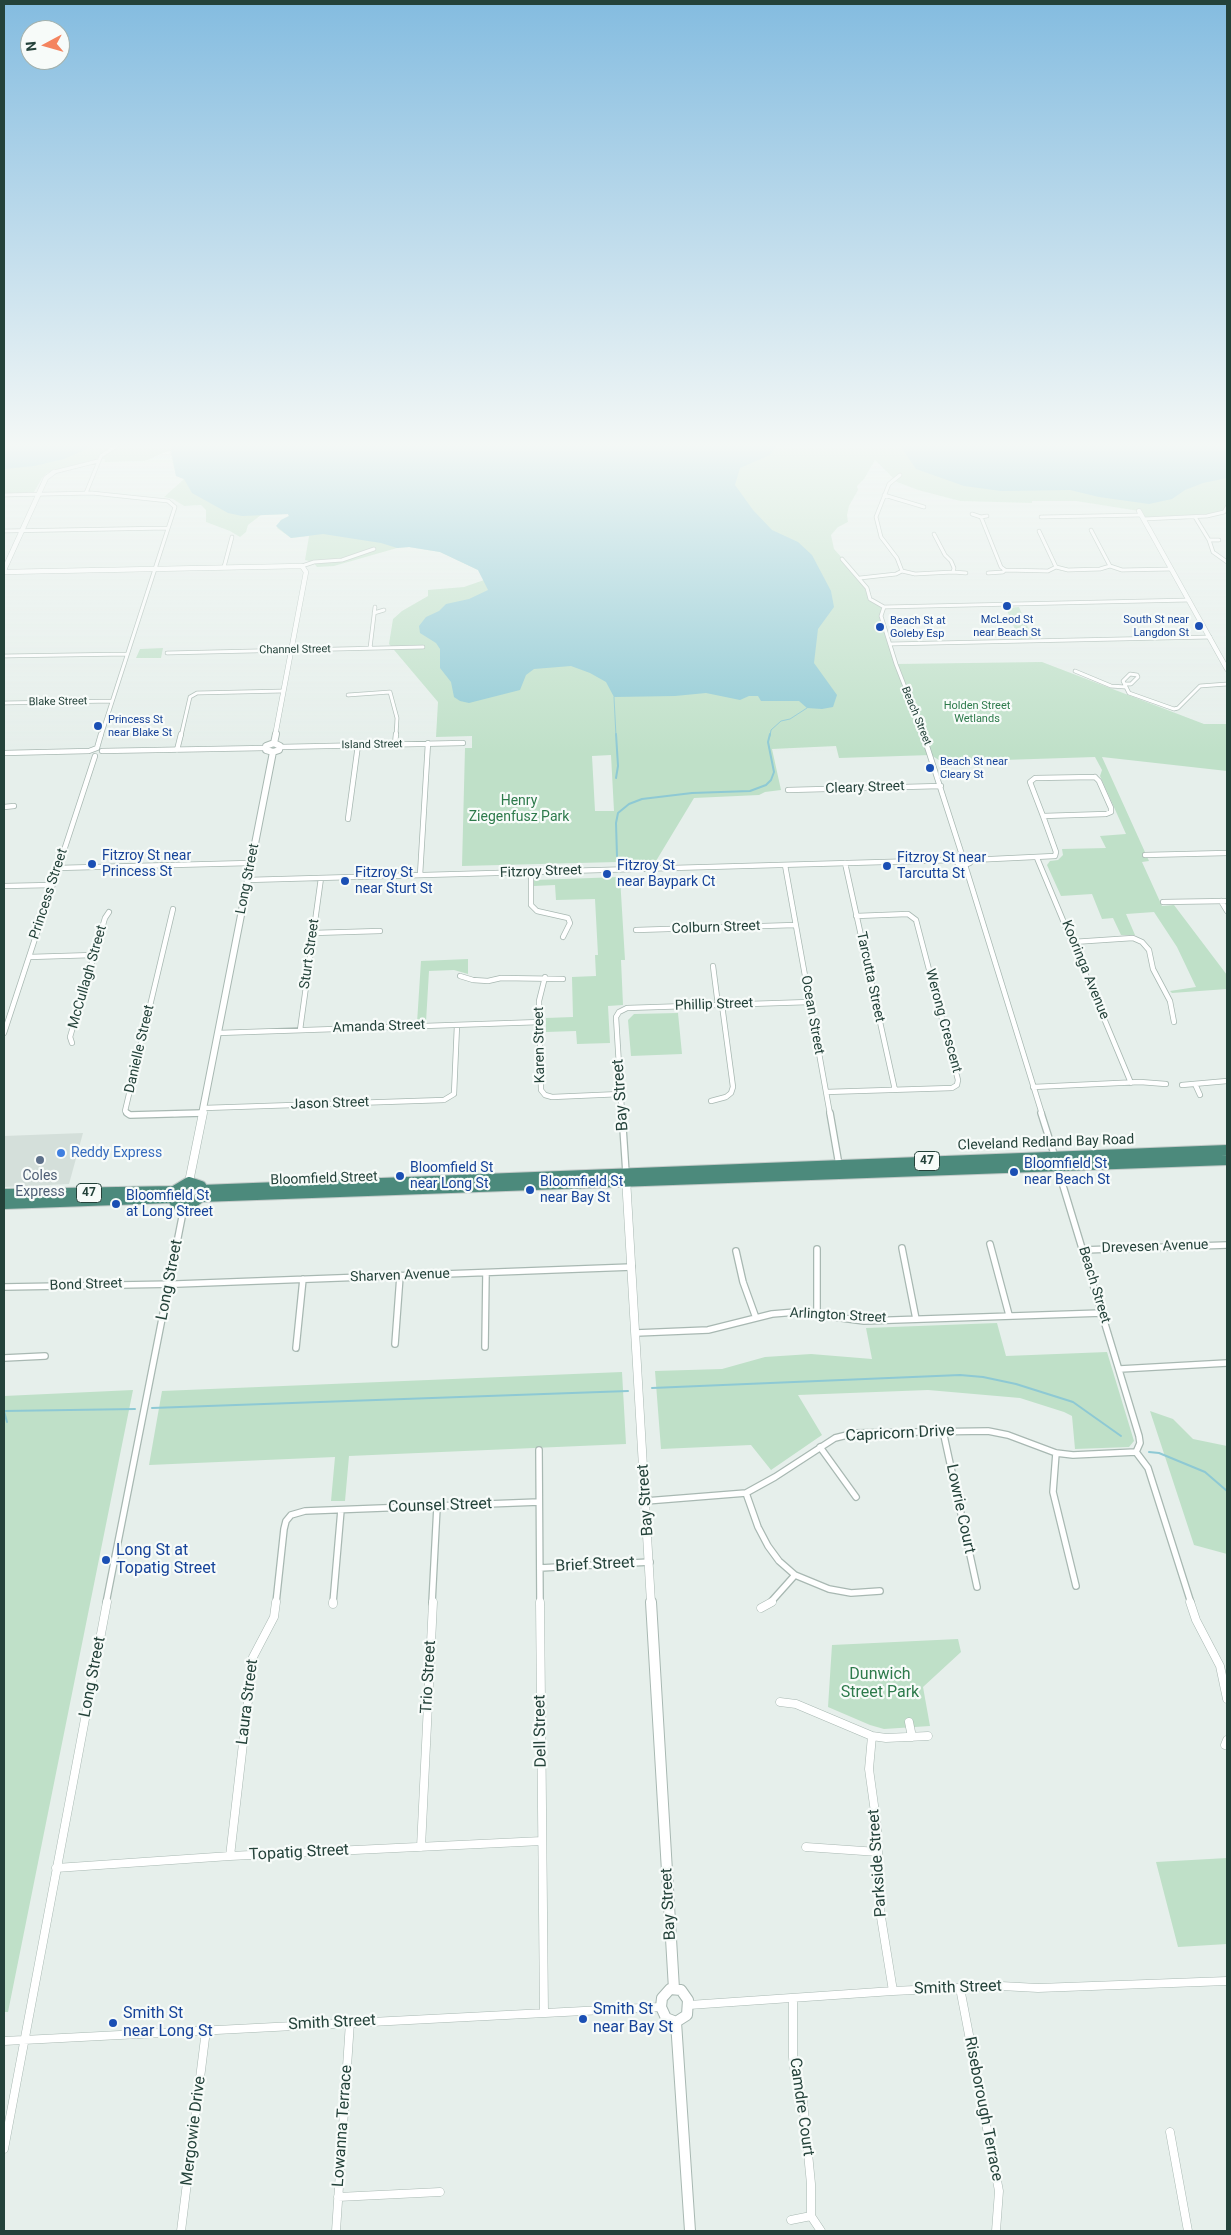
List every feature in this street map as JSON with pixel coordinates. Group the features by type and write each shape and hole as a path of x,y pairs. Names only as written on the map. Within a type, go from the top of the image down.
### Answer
{"highway":[{"name":"Cleveland Redland Bay Road","path":"626,1178 839,1165 1227,1150"},
{"name":"Cleveland Redland Bay Road","path":"626,1178 1227,1160"},
{"name":"Bloomfield Street","path":"184,1207 194,1204 202,1193 626,1178"},
{"path":"190,1182 198,1184 202,1193"},
{"name":"47","path":"4,1204 173,1194 181,1185 190,1182"},
{"name":"47","path":"4,1194 173,1194"},
{"path":"173,1194 176,1204 184,1207"}],"street":[{"path":"15,547 4,571 302,566 314,562 342,560 374,549"},
{"path":"97,748 162,547"},
{"path":"224,567 229,547"},
{"path":"889,547 899,561 902,571"},
{"path":"941,547 954,568 953,572"},
{"path":"993,547 1001,567 1005,570"},
{"path":"1047,547 1056,567"},
{"path":"1100,547 1110,566"},
{"path":"1159,547 1227,669"},
{"path":"1211,547 1213,552 1227,562"},
{"path":"842,559 867,588 870,599 884,607 1189,600"},
{"path":"274,743 306,572 302,566"},
{"path":"988,573 1003,572 1005,570 1048,571 1056,567 1100,569 1110,566 1122,570 1171,569"},
{"path":"860,578 896,574 902,571 915,574 966,573"},
{"path":"370,648 375,607"},
{"name":"Beach Street","path":"884,607 881,616 941,786 962,855"},
{"path":"374,613 384,610"},
{"path":"890,644 1210,637"},
{"name":"Channel Street","path":"167,653 423,647"},
{"path":"4,656 127,654"},
{"path":"1075,672 1111,686 1125,686 1129,693 1174,709 1178,708 1200,686 1227,684"},
{"path":"177,750 190,697 197,693 283,691"},
{"path":"348,695 390,692 397,718 395,744"},
{"name":"Blake Street","path":"4,703 112,701"},
{"name":"Island Street","path":"280,747 463,742"},
{"path":"97,748 102,751 265,748 269,744 274,743 280,747 273,752 268,752 265,748"},
{"path":"420,875 428,744"},
{"path":"348,819 358,745"},
{"path":"4,759 4,753 89,751 97,748"},
{"path":"89,751 90,754 95,756 102,751"},
{"name":"Long Street","path":"190,1182 250,863 273,752"},
{"name":"Princess Street","path":"4,1033 95,756"},
{"path":"971,860 970,863 965,865 958,864 954,860 956,856 962,855 971,860 1055,856 1056,852 1030,782 1035,778 1095,777 1100,781 1111,808 1111,812 1106,814 1043,816"},
{"name":"Cleary Street","path":"788,790 941,786"},
{"path":"4,807 14,806"},
{"path":"1145,855 1227,853"},
{"name":"Kooringa Avenue","path":"1037,858 1131,1083"},
{"name":"Fitzroy Street","path":"247,880 954,860"},
{"path":"57,868 250,863"},
{"name":"Tarcutta Street","path":"845,863 895,1090"},
{"name":"Ocean Street","path":"785,865 839,1165"},
{"name":"Beach Street","path":"965,865 1120,1369 1139,1436 1140,1443 1136,1452"},
{"path":"531,872 531,905 537,911 568,918 570,923 563,937"},
{"name":"Sturt Street","path":"300,1030 321,878"},
{"path":"4,886 52,885"},
{"path":"1221,901 1227,911"},
{"path":"1163,902 1227,901"},
{"name":"Danielle Street","path":"173,910 125,1111 130,1115 203,1110"},
{"name":"McCullagh Street","path":"72,1043 70,1038 105,918 109,912"},
{"name":"Werong Crescent","path":"826,1092 952,1088 958,1080 916,920 908,914 856,916"},
{"name":"Colburn Street","path":"636,930 796,925"},
{"path":"313,933 380,932"},
{"path":"1073,942 1133,938 1142,942 1149,950 1153,969 1170,1001 1174,1022"},
{"path":"29,956 94,955"},
{"path":"711,1101 726,1097 733,1088 713,966"},
{"path":"460,976 473,980 488,981 501,978 545,977 563,979"},
{"name":"Karen Street","path":"545,977 540,996 541,1090 545,1095 552,1097 621,1094"},
{"name":"Phillip Street","path":"619,1012 627,1008 810,1002"},
{"name":"Bay Street","path":"619,1012 616,1017 674,1989"},
{"name":"Amanda Street","path":"218,1032 540,1022"},
{"name":"Jason Street","path":"203,1110 444,1100 454,1094 457,1025"},
{"path":"1182,1085 1227,1081"},
{"path":"1033,1087 1140,1082 1166,1084"},
{"path":"1195,1084 1200,1094"},
{"name":"Long Street","path":"4,2149 56,1868 184,1207"},
{"path":"990,1244 1009,1315"},
{"name":"Drevesen Avenue","path":"1083,1250 1227,1245"},
{"path":"902,1248 916,1319"},
{"path":"817,1249 817,1314"},
{"path":"736,1251 743,1282 756,1318"},
{"name":"Sharven Avenue","path":"169,1283 632,1267"},
{"path":"485,1347 486,1273"},
{"path":"395,1344 400,1276"},
{"path":"296,1348 303,1279"},
{"name":"Bond Street","path":"4,1287 169,1283"},
{"name":"Arlington Street","path":"636,1333 708,1330 772,1314 796,1312 864,1321 1102,1313"},
{"path":"4,1358 45,1356"},
{"path":"1120,1369 1227,1362"},
{"name":"Capricorn Drive","path":"646,1501 746,1493 775,1477 835,1438 855,1433 988,1430 1008,1435 1056,1454 1136,1452"},
{"name":"Lowrie Court","path":"943,1431 977,1587"},
{"path":"820,1447 856,1497"},
{"name":"Dell Street","path":"538,1450 544,2013"},
{"path":"1136,1452 1148,1468 1196,1620 1220,1666 1227,1699"},
{"path":"1056,1454 1053,1492 1076,1586"},
{"path":"746,1493 758,1527 768,1546 779,1561 794,1575 829,1589 851,1593 880,1591"},
{"name":"Counsel Street","path":"341,1510 539,1502"},
{"name":"Trio Street","path":"421,1848 437,1506"},
{"path":"333,1604 341,1510"},
{"name":"Laura Street","path":"230,1856 253,1657 256,1648 274,1617 286,1521 291,1515 298,1512 341,1510"},
{"name":"Brief Street","path":"540,1568 650,1562"},
{"path":"761,1608 772,1602 794,1575"},
{"path":"780,1702 796,1704 872,1736 886,1738 928,1736"},
{"path":"909,1722 912,1737"},
{"name":"Parkside Street","path":"872,1736 869,1769 877,1828 880,1911 893,1991"},
{"name":"Topatig Street","path":"56,1868 230,1856 542,1841"},
{"path":"806,1847 878,1852"},
{"name":"Smith Street","path":"689,2005 893,1991 1001,1986 1038,1988 1227,1981"},
{"name":"Riseborough Terrace","path":"960,1988 998,2191 996,2231"},
{"path":"674,1989 684,1993 689,2005 687,2015 676,2022 666,2018 661,2007 664,1994 674,1989"},
{"name":"Camdre Court","path":"793,1998 794,2066 803,2102 811,2184 811,2216"},
{"name":"Smith Street","path":"4,2040 661,2007"},
{"name":"Lowanna Terrace","path":"336,2231 350,2022"},
{"path":"676,2022 690,2231"},
{"name":"Mergowie Drive","path":"182,2231 206,2030"},
{"path":"1170,2132 1188,2231"},
{"path":"338,2197 440,2192"},
{"path":"791,2220 811,2216 821,2231"}],"shaded area":[{"name":"Coles Express","path":"83,1133 69,1184 4,1187 4,1136"}],"green space":[{"path":"307,547 405,547 334,566 317,567 313,562 305,560"},
{"path":"411,547 834,547 860,578 867,588 870,599 884,607 881,616 896,664 1042,662 1204,724 1227,724 1227,771 1102,757 1149,861 1142,862 1162,906 1174,905 1227,975 1227,989 1172,993 1170,991 1196,987 1177,947 1154,912 1126,914 1135,935 1121,935 1113,918 1102,919 1092,894 1061,896 1047,865 1050,861 1058,860 1063,855 1062,849 1106,848 1100,836 1126,834 1100,776 1102,770 1095,757 942,762 931,755 839,758 836,746 772,749 781,790 765,792 759,795 694,798 656,861 462,866 465,748 472,748 472,736 436,737 438,702 389,644 393,619 402,611 428,596 428,590 464,587 484,580 478,570 440,552","holes":["611,755 614,811 595,811 592,756"]},
{"path":"1019,607 1033,638 1019,639 1006,608"},
{"path":"163,648 161,658 136,658 140,649"},
{"path":"620,877 625,960 621,960 623,1005 608,1006 610,1043 577,1044 576,1031 546,1032 546,1018 573,1017 572,977 596,976 595,955 598,955 595,899 556,900 555,885 534,886 534,880"},
{"path":"468,959 468,974 454,970 429,971 426,1022 417,1023 421,961"},
{"path":"678,1013 682,1054 631,1056 628,1020 634,1014"},
{"path":"997,1323 1006,1356 1107,1352 1134,1441 1129,1447 1075,1449 1072,1416 1020,1398 928,1390 798,1395 822,1435 771,1470 751,1445 661,1449 655,1371 722,1369 765,1357 811,1354 872,1359 866,1328"},
{"path":"622,1372 626,1444 349,1456 345,1501 331,1501 335,1457 149,1465 162,1391"},
{"path":"133,1390 8,2012 4,2012 4,1396"},
{"path":"1150,1411 1173,1419 1193,1439 1227,1446 1227,1554 1194,1545"},
{"name":"Dunwich Street Park","path":"958,1639 961,1652 923,1687 930,1726 884,1729 828,1707 832,1645"},
{"path":"1227,1858 1227,1944 1178,1947 1156,1862"}],"water":[{"path":"411,547 804,547 812,555 831,591 834,607 818,629 814,663 837,695 833,707 822,709 807,708 799,701 761,701 758,696 749,696 740,700 706,693 675,696 614,697 606,682 590,673 571,666 534,669 526,675 520,690 469,703 460,701 454,697 451,682 440,668 440,649 436,643 420,633 419,626 426,617 439,611 446,604 469,599 488,590 478,570 440,552"}],"waterway":[{"path":"614,697 616,736"},
{"path":"770,736 771,730 781,721 790,719 807,708"},
{"path":"616,734 618,766 616,778"},
{"path":"617,856 616,823 618,813 629,804 642,799 692,793 750,791 766,785 771,780 774,772 768,742 770,734"},
{"path":"652,1388 960,1375 983,1377 1016,1384 1073,1402 1121,1436"},
{"path":"152,1408 628,1391"},
{"path":"7,1422 4,1411 135,1409"},
{"path":"1149,1452 1159,1453 1205,1472 1227,1491"}],"place":[{"name":"McLeod St near Beach St","path":"1007,606"},
{"name":"South St near Langdon St","path":"1199,626"},
{"name":"Beach St at Goleby Esp","path":"880,627"},
{"name":"Princess St near Blake St","path":"98,726"},
{"name":"Beach St near Cleary St","path":"930,768"},
{"name":"Fitzroy St near Princess St","path":"92,864"},
{"name":"Fitzroy St near Tarcutta St","path":"887,866"},
{"name":"Fitzroy St near Baypark Ct","path":"607,874"},
{"name":"Fitzroy St near Sturt St","path":"345,881"},
{"name":"Reddy Express","path":"61,1153"},
{"name":"Coles Express","path":"40,1160"},
{"name":"Bloomfield St near Beach St","path":"1014,1172"},
{"name":"Bloomfield St near Long St","path":"400,1176"},
{"name":"Bloomfield St near Bay St","path":"530,1190"},
{"name":"Bloomfield St at Long Street","path":"116,1204"},
{"name":"Long St at Topatig Street","path":"106,1560"},
{"name":"Smith St near Bay St","path":"583,2019"},
{"name":"Smith St near Long St","path":"113,2023"}],"park label":[{"name":"Holden Street Wetlands","path":"977,712"},
{"name":"Henry Ziegenfusz Park","path":"519,810"}]}
